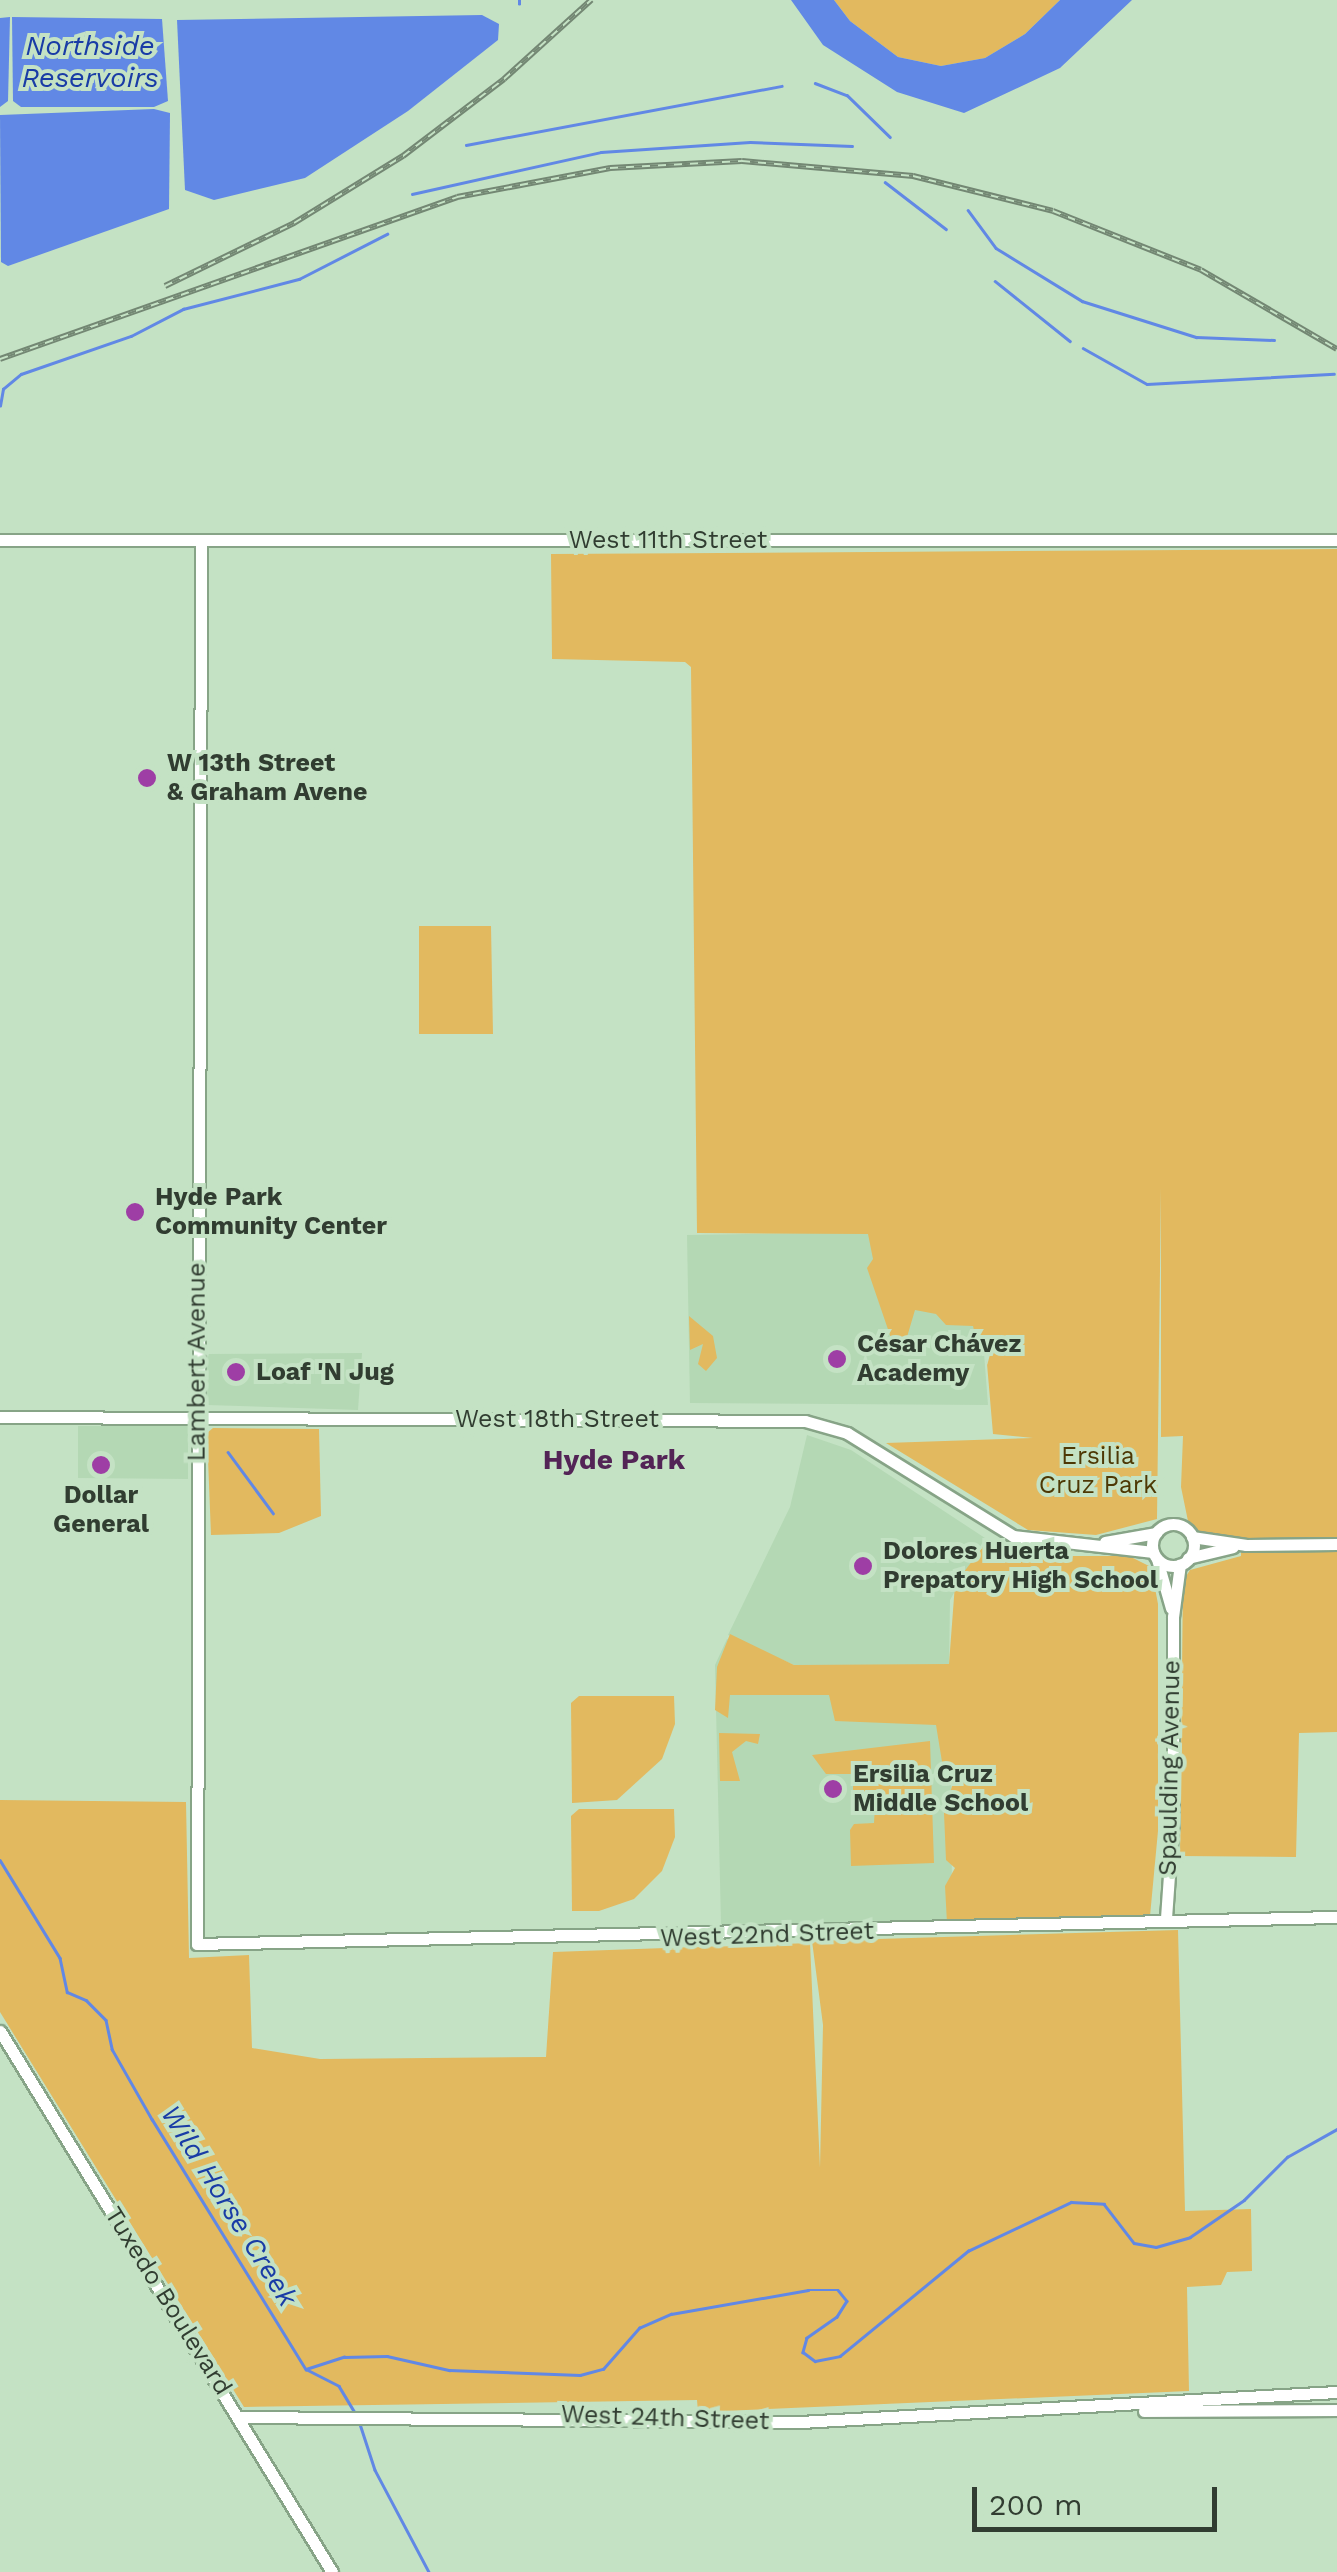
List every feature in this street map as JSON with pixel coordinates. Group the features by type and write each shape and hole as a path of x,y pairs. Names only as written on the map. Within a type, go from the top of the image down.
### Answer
{"street":[{"name":"West 11th Street","path":"0,540 1337,540"},
{"name":"Lambert Avenue","path":"197,1944 201,540"},
{"name":"West 18th Street","path":"0,1418 805,1420 847,1433 1013,1536 1184,1561"},
{"name":"West 18th Street","path":"1081,1544 1156,1533 1175,1524 1192,1537"},
{"path":"1155,1556 1156,1533"},
{"path":"1192,1537 1246,1545 1337,1544"},
{"name":"Spaulding Avenue","path":"1166,1918 1173,1829 1173,1617 1192,1537"},
{"path":"1184,1561 1246,1545"},
{"name":"Spaulding Avenue","path":"1155,1556 1173,1617"},
{"name":"West 22nd Street","path":"197,1944 668,1938 1166,1918 1337,1917"},
{"name":"Tuxedo Boulevard","path":"0,2031 332,2572"},
{"name":"West 24th Street","path":"240,2417 800,2422 1090,2409 1337,2392"},
{"name":"West 24th Street","path":"1090,2409 1337,2410"}],"shaded area":[{"name":"César Chávez Academy","path":"878,1232 981,1314 988,1405 690,1403 687,1235"},
{"path":"362,1353 358,1410 207,1405 207,1354"},
{"path":"78,1426 188,1426 188,1479 78,1478"},
{"name":"Dolores Huerta Prepatory High School","path":"807,1435 851,1450 985,1538 950,1600 949,1665 794,1665 728,1635 790,1507"},
{"name":"Ersilia Cruz Middle School","path":"727,1639 795,1670 951,1669 952,1923 728,1930 721,1924 715,1665"}],"green space":[{"path":"834,0 1060,0 1025,34 985,58 941,66 898,57 850,21"},
{"name":"Ersilia Cruz Park","path":"1337,549 1337,1732 1299,1733 1296,1857 1180,1856 1183,1581 1190,1570 1241,1556 1241,1538 1196,1535 1189,1526 1181,1487 1183,1436 1161,1437 1161,1187 1157,1519 1096,1535 1028,1530 886,1443 1033,1438 993,1434 986,1352 979,1351 973,1326 946,1325 936,1314 915,1310 907,1337 893,1344 867,1268 873,1259 868,1234 697,1233 691,667 685,662 552,659 551,554"},
{"path":"419,926 491,926 493,1034 419,1034"},
{"path":"689,1316 713,1336 717,1358 706,1371 698,1364 703,1344 690,1350"},
{"path":"213,1428 319,1429 321,1516 279,1533 211,1535 207,1433"},
{"path":"987,1541 1035,1556 1129,1556 1151,1567 1158,1604 1158,1831 1150,1916 947,1923 945,1886 955,1868 946,1860 944,1813 953,1783 944,1774 936,1725 835,1721 829,1695 730,1695 728,1718 715,1710 717,1667 730,1634 794,1665 949,1664 955,1584"},
{"path":"579,1696 674,1696 675,1724 662,1759 617,1800 572,1803 571,1703"},
{"path":"719,1733 760,1734 758,1744 746,1741 732,1752 740,1781 720,1781"},
{"path":"930,1741 934,1863 851,1866 850,1830 854,1824 874,1823 875,1806 853,1806 853,1774 826,1774 812,1755"},
{"path":"0,1800 186,1802 189,1958 249,1955 252,2048 320,2059 546,2057 553,1952 810,1943 820,2168 823,2025 812,1941 1178,1930 1185,2211 1251,2209 1252,2271 1227,2272 1221,2285 1187,2287 1189,2391 698,2412 697,2400 244,2407 0,2012"},
{"path":"579,1809 674,1809 675,1837 662,1871 634,1899 599,1911 572,1911 571,1816"}],"water":[{"path":"791,0 834,0 850,21 898,57 941,66 985,58 1025,34 1060,0 1132,0 1060,68 964,113 897,92 823,45"},
{"path":"482,15 499,24 498,40 408,111 305,178 214,200 185,190 177,20"},
{"path":"10,17 8,101 0,107 0,18"},
{"name":"Northside Reservoirs","path":"12,17 162,19 168,101 154,107 21,107 13,101"},
{"path":"154,109 170,113 169,209 8,266 1,262 0,115"}],"waterway":[{"path":"815,83 847,95 890,137"},
{"path":"466,145 782,86"},
{"path":"412,194 601,152 750,142 852,146"},
{"path":"885,182 946,229"},
{"path":"968,210 996,248 1082,301 1196,337 1274,340"},
{"path":"0,406 3,389 21,374 131,336 183,309 299,279 387,234"},
{"path":"995,281 1070,341"},
{"path":"1083,348 1147,384 1334,374"},
{"path":"228,1452 273,1513"},
{"name":"Wild Horse Creek","path":"0,1860 60,1958 67,1992 86,2000 106,2020 112,2049 152,2119 306,2369 339,2386 355,2413"},
{"path":"306,2369 344,2357 387,2356 449,2370 580,2375 603,2369 639,2328 671,2314 808,2290 838,2290 847,2301 837,2317 807,2338 803,2352 815,2361 840,2356 968,2251 1071,2202 1104,2204 1134,2243 1156,2247 1190,2237 1244,2200 1287,2157 1337,2129"},
{"name":"Wild Horse Creek","path":"360,2424 375,2470 429,2572"}],"railway":[{"path":"165,286 294,223 403,156 504,79 591,0"},
{"path":"0,359 457,197 610,168 742,161 913,176 1053,211 1201,270 1337,349"}],"place":[{"name":"W 13th Street & Graham Avene","path":"147,778"},
{"name":"Hyde Park Community Center","path":"135,1212"},
{"name":"César Chávez Academy","path":"837,1359"},
{"name":"Loaf 'N Jug","path":"236,1372"},
{"name":"Dollar General","path":"101,1465"},
{"name":"Dolores Huerta Prepatory High School","path":"863,1566"},
{"name":"Ersilia Cruz Middle School","path":"833,1789"}],"district":[{"name":"Hyde Park","path":"614,1460"}]}
